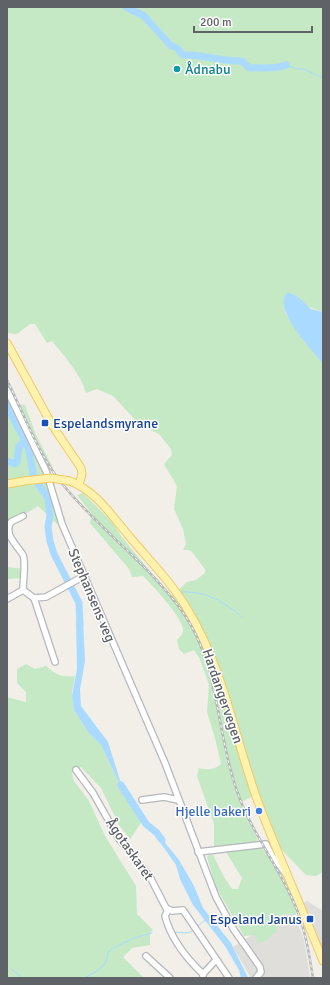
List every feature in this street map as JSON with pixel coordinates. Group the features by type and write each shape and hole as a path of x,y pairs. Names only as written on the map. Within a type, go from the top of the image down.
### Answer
{"main road":[{"path":"7,343 52,425 81,468 82,474 79,485"},
{"name":"Hardangervegen","path":"7,484 46,478 70,481 79,485 97,498 112,515 188,610 199,629 216,671 258,800 320,947 323,961"}],"street":[{"name":"Stephansens veg","path":"7,390 43,465 62,524 165,763 216,897 234,930 260,967 261,972 256,978"},
{"path":"23,516 11,522 8,529 10,536 23,556 23,590"},
{"path":"34,598 46,597 65,588 84,576"},
{"path":"23,590 34,598 55,662"},
{"path":"7,599 23,590"},
{"name":"Ågotaskaret","path":"76,770 93,793 119,839 150,877 168,910 165,916 170,931 185,955 203,976 216,960"},
{"path":"142,800 164,797 178,800"},
{"path":"198,852 266,844 284,874 289,876"},
{"path":"168,910 183,910 229,978"},
{"path":"146,956 170,978"}],"shaded area":[{"path":"307,901 323,911 323,961 308,925 303,903"},
{"path":"293,910 304,940 310,978 251,978 233,947"}],"green space":[{"path":"7,7 323,7 323,312 285,298 284,300 285,313 323,364 323,872 316,876 306,875 281,849 253,796 243,801 242,806 260,845 281,876 298,911 295,915 285,914 277,922 277,931 267,940 257,944 256,935 244,936 216,887 207,857 209,855 213,855 232,889 238,889 242,878 226,852 214,849 214,824 197,776 199,768 210,769 221,764 207,712 209,685 200,659 194,650 184,654 179,649 177,640 182,635 183,631 178,617 166,601 143,576 132,577 129,569 90,523 92,514 77,495 83,493 114,524 121,536 162,586 170,595 173,595 187,582 196,580 205,573 205,569 192,552 189,550 183,550 186,544 183,529 174,509 177,486 164,464 172,455 171,449 159,434 139,424 113,396 97,389 86,393 84,386 72,366 52,341 47,343 35,324 30,324 17,334 7,333"},
{"path":"7,385 16,404 25,405 36,435 53,468 49,472 51,483 57,503 65,518 57,524 38,506 27,513 18,514 7,522"},
{"path":"7,567 25,569 24,578 7,579"},
{"path":"26,664 35,669 46,666 59,675 75,676 72,692 74,710 88,732 101,745 124,793 143,820 130,839 119,825 101,788 81,767 72,772 74,781 89,801 105,836 136,886 137,914 153,930 150,933 150,945 132,948 123,957 144,978 7,978 7,697 26,702 26,692 17,683 17,669"}],"water":[{"path":"288,292 298,297 311,309 323,312 323,364 295,329 284,308 284,299"},
{"path":"81,616 83,620 85,661 80,689 81,706 108,742 124,793 101,745 88,732 74,710 72,696 77,669 76,621"},
{"path":"157,833 179,860 194,886 203,908 231,943 248,978 241,978 239,970 225,946 193,905 180,879 176,865 157,838"}],"waterway":[{"path":"126,7 144,16 171,46 177,48 183,55 242,61 249,68 272,68 286,65"},
{"path":"286,65 298,69 304,69 323,78"},
{"path":"7,406 28,447 34,478 48,498 50,516 48,527 50,541 54,554 79,603 80,625"},
{"path":"7,461 15,464 17,461 19,446 25,442"},
{"path":"180,592 198,593 214,598 228,606 242,617"},
{"path":"121,785 146,824 157,833 162,840"},
{"path":"198,926 205,920"},
{"path":"173,932 187,933 192,931"},
{"path":"85,978 103,966 106,962 108,952 129,940 152,933"},
{"path":"11,969 23,978"}],"railway":[{"path":"7,380 32,435 55,474 78,502 157,580 184,614 196,634 205,656 211,678 230,769 237,791 257,835 281,876 295,905 304,932 313,978"}],"place":[{"name":"Ådnabu","path":"177,69"},
{"name":"Espelandsmyrane","path":"45,423"},
{"name":"Hjelle bakeri","path":"259,811"},
{"name":"Espeland Janus","path":"310,919"}]}
